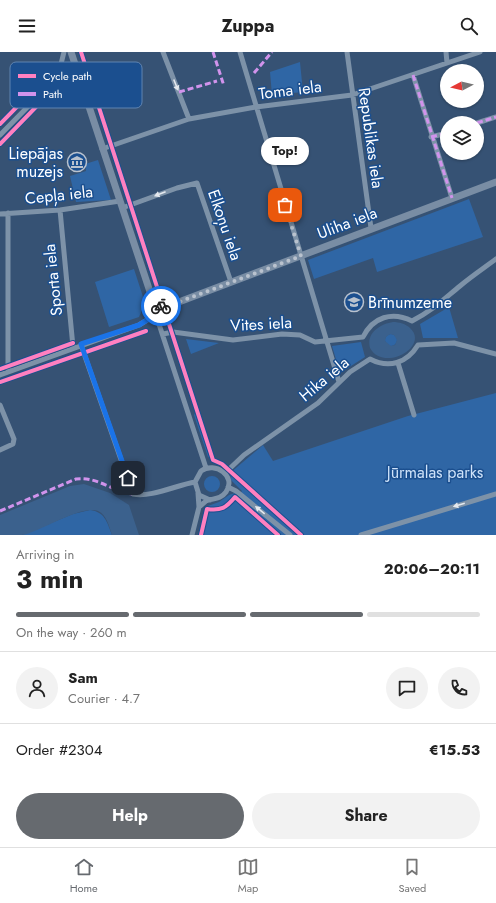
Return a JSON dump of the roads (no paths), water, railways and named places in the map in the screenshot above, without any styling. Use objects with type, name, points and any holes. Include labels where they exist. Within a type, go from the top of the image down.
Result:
[{"type":"main road","points":[[71,52],[75,62]]},
{"type":"main road","points":[[89,108],[154,304]]},
{"type":"main road","name":"Uliha iela","points":[[163,308],[371,228],[496,182]]},
{"type":"main road","points":[[154,304],[159,304],[163,308],[163,314],[155,317],[149,311],[151,306],[154,304]]},
{"type":"street","points":[[62,62],[64,52]]},
{"type":"street","points":[[163,52],[189,119]]},
{"type":"street","points":[[240,52],[339,382]]},
{"type":"street","name":"Republikas iela","points":[[347,52],[371,228]]},
{"type":"street","points":[[446,52],[447,63]]},
{"type":"street","name":"Toma iela","points":[[102,149],[189,119],[256,107],[352,95],[480,52]]},
{"type":"street","points":[[413,75],[431,137],[452,198]]},
{"type":"street","points":[[0,135],[27,108]]},
{"type":"street","points":[[484,121],[496,117]]},
{"type":"street","points":[[431,137],[440,134]]},
{"type":"street","name":"Elkoņu iela","points":[[121,205],[197,183],[231,282]]},
{"type":"street","name":"Cepļa iela","points":[[0,214],[121,205]]},
{"type":"street","name":"Sporta iela","points":[[60,210],[73,347]]},
{"type":"street","points":[[8,213],[8,372]]},
{"type":"street","name":"Vites iela","points":[[162,334],[173,332],[233,340],[282,334],[300,335],[315,342],[363,337],[371,325],[384,317],[404,317],[412,321],[439,305],[461,285],[496,259]]},
{"type":"street","points":[[0,374],[81,344],[139,325],[155,317],[206,468]]},
{"type":"street","points":[[414,415],[398,363],[410,356],[418,345],[454,343],[496,354]]},
{"type":"street","points":[[81,344],[133,494],[141,496],[178,485],[195,482]]},
{"type":"street","name":"Hika iela","points":[[225,473],[244,455],[318,403],[352,370],[370,359],[384,364],[398,363]]},
{"type":"street","points":[[0,405],[14,439],[13,444],[0,450]]},
{"type":"street","points":[[192,535],[199,507],[198,492],[195,482],[198,473],[206,468],[216,467],[225,473],[228,481],[228,487],[220,498],[210,500],[199,507]]},
{"type":"street","points":[[228,487],[236,491],[290,535]]},
{"type":"street","points":[[198,492],[204,498],[210,500]]},
{"type":"street","points":[[361,535],[496,494]]},
{"type":"place","name":"Liepājas muzejs","points":[[77,162]]},
{"type":"place","name":"Top!","points":[[285,205]]},
{"type":"place","name":"Brīnumzeme","points":[[354,302]]},
{"type":"park label","name":"Jūrmalas parks","points":[[435,472]]}]
